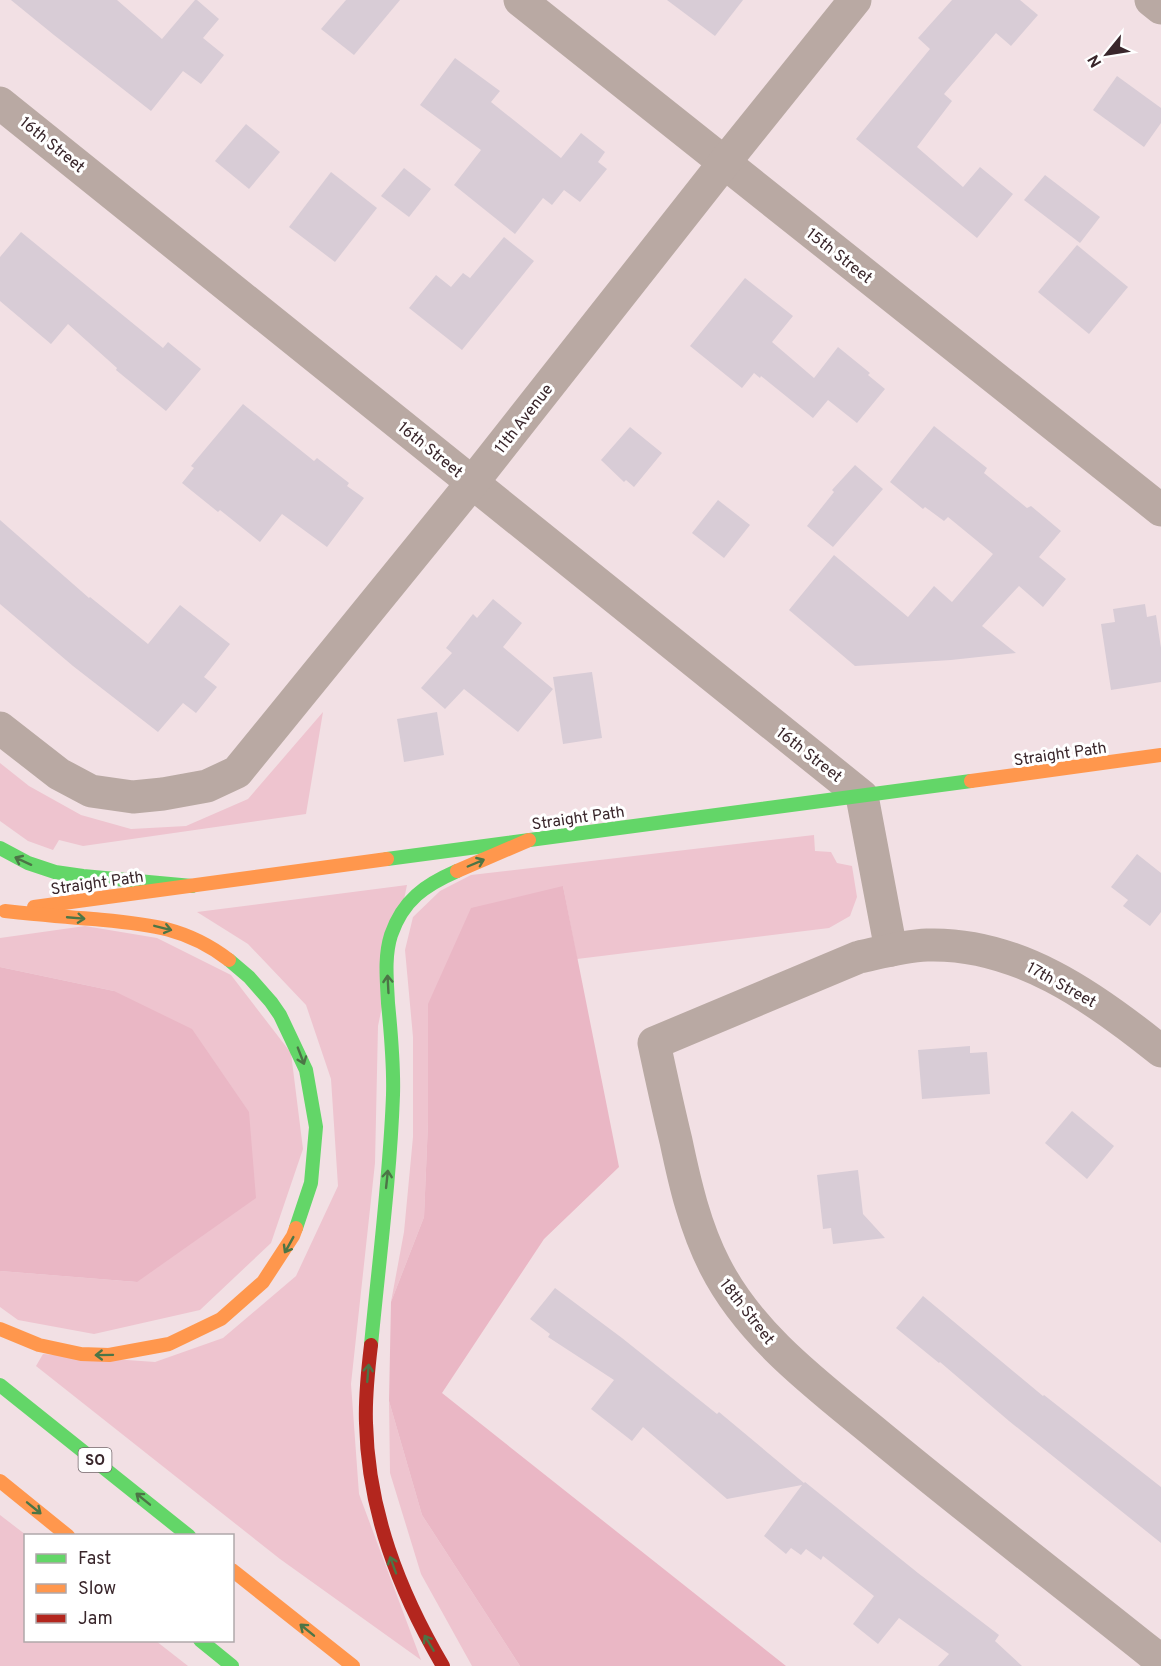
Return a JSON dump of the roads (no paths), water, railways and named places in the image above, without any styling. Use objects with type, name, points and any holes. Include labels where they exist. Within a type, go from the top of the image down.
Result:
[{"type":"main road","name":"Straight Path","points":[[2,911],[1161,755]]},
{"type":"main road","points":[[444,1666],[416,1619],[391,1562],[374,1496],[366,1424],[367,1382],[388,1178],[393,1091],[387,968],[388,944],[403,912],[424,888],[529,840]]},
{"type":"main road","points":[[0,848],[30,864],[62,874],[192,886]]},
{"type":"main road","points":[[0,1329],[51,1349],[95,1355],[162,1348],[205,1329],[257,1289],[285,1252],[295,1233],[311,1189],[316,1141],[316,1117],[307,1072],[288,1028],[259,987],[222,956],[202,943],[157,926],[2,911]]},
{"type":"main road","name":"SO","points":[[0,1385],[186,1534]]},
{"type":"main road","points":[[0,1481],[66,1534]]},
{"type":"main road","points":[[234,1572],[353,1666]]},
{"type":"main road","points":[[201,1642],[232,1666]]},
{"type":"street","name":"15th Street","points":[[520,0],[1161,510]]},
{"type":"street","name":"11th Avenue","points":[[0,728],[59,774],[91,791],[133,797],[163,794],[207,786],[237,772],[472,483],[855,0]]},
{"type":"street","points":[[1151,0],[1161,8]]},
{"type":"street","name":"16th Street","points":[[0,103],[862,796]]},
{"type":"street","points":[[862,796],[891,950]]},
{"type":"street","name":"17th Street","points":[[891,950],[927,945],[952,946],[1017,960],[1067,984],[1136,1030],[1161,1051]]},
{"type":"street","name":"18th Street","points":[[891,950],[859,957],[654,1043],[681,1167],[704,1244],[733,1296],[767,1338],[795,1366],[1161,1661]]}]
